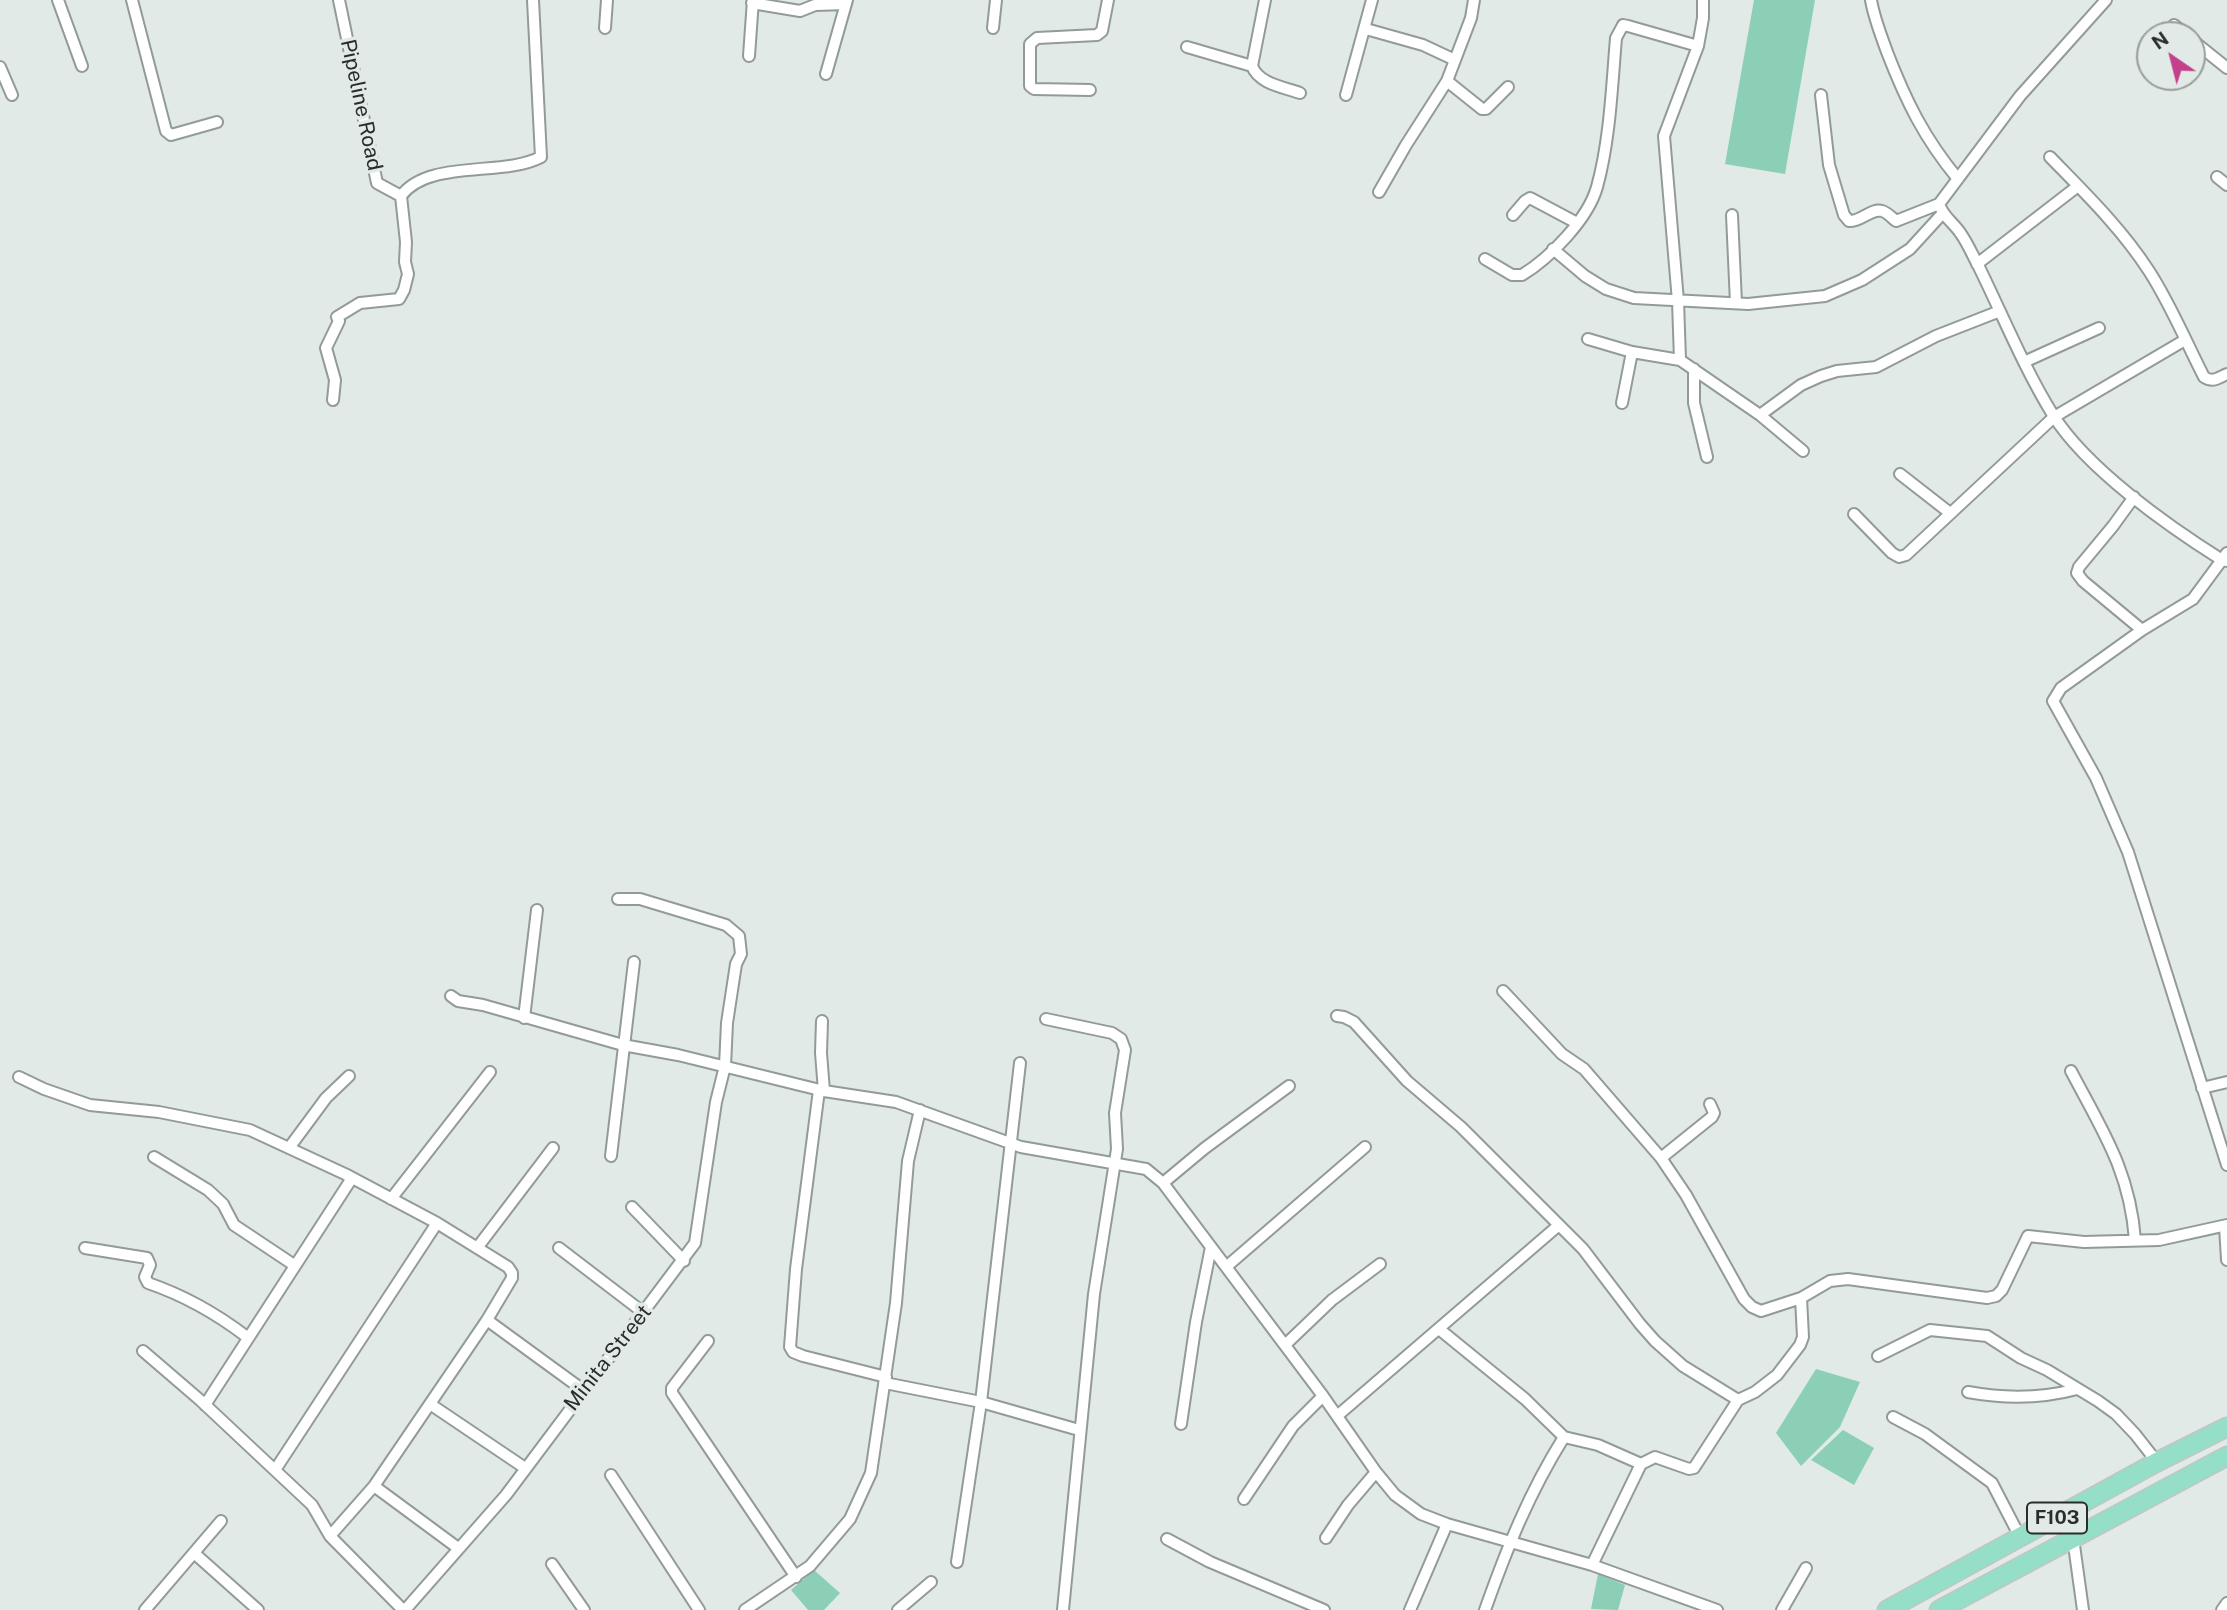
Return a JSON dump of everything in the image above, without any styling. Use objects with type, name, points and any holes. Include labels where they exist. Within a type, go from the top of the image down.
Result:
[{"type":"main road","name":"F103","points":[[1887,1610],[2157,1462],[2227,1427]]},
{"type":"main road","name":"F103","points":[[1939,1610],[2227,1456]]},
{"type":"street","points":[[58,0],[82,66]]},
{"type":"street","points":[[132,0],[166,131],[171,135],[217,122]]},
{"type":"street","name":"Pipeline Road","points":[[339,0],[377,183],[401,196]]},
{"type":"street","points":[[333,400],[335,380],[326,348],[339,321],[337,317],[360,303],[399,299],[404,290],[408,274],[401,196],[412,184],[431,176],[525,163],[541,157],[533,0]]},
{"type":"street","points":[[605,28],[607,0]]},
{"type":"street","points":[[993,28],[996,0]]},
{"type":"street","points":[[1090,90],[1034,89],[1030,86],[1030,44],[1037,38],[1097,36],[1102,31],[1108,0]]},
{"type":"street","points":[[1265,0],[1252,66],[1259,78],[1300,93]]},
{"type":"street","points":[[1346,95],[1372,0]]},
{"type":"street","points":[[1379,192],[1447,81],[1471,18],[1474,0]]},
{"type":"street","points":[[1680,360],[1678,302],[1664,136],[1698,46],[1703,0]]},
{"type":"street","points":[[1871,0],[1878,27],[1904,95],[1935,151],[1958,179]]},
{"type":"street","points":[[1553,249],[1585,276],[1606,289],[1634,298],[1736,303],[1825,296],[1861,281],[1910,249],[2020,96],[2106,0]]},
{"type":"street","points":[[749,57],[753,2],[800,11],[815,5],[847,2],[826,74]]},
{"type":"street","points":[[1485,259],[1512,275],[1522,275],[1553,249],[1577,223],[1597,188],[1610,102],[1616,37],[1623,25],[1698,46]]},
{"type":"street","points":[[1366,29],[1423,45],[1455,61]]},
{"type":"street","points":[[1188,47],[1252,66]]},
{"type":"street","points":[[2206,51],[2227,68]]},
{"type":"street","points":[[0,66],[12,95]]},
{"type":"street","points":[[1447,81],[1482,109],[1486,109],[1508,87]]},
{"type":"street","points":[[1821,94],[1829,165],[1844,215],[1849,221],[1855,221],[1875,211],[1882,211],[1896,220],[1941,209]]},
{"type":"street","points":[[2050,157],[2113,223],[2148,269],[2204,377],[2210,381],[2227,374]]},
{"type":"street","points":[[2217,177],[2227,185]]},
{"type":"street","points":[[1977,264],[2078,186]]},
{"type":"street","points":[[1513,215],[1530,198],[1577,223]]},
{"type":"street","points":[[1941,209],[1960,232],[2024,362],[2054,416],[2090,459],[2175,531],[2225,558],[2193,599],[2141,630],[2060,688],[2053,701],[2096,778],[2128,852],[2227,1165]]},
{"type":"street","points":[[1732,215],[1736,303]]},
{"type":"street","points":[[1760,415],[1801,385],[1821,376],[1838,371],[1876,367],[1936,336],[2000,311]]},
{"type":"street","points":[[2024,362],[2099,328]]},
{"type":"street","points":[[1588,339],[1632,352],[1680,360],[1760,415],[1803,451]]},
{"type":"street","points":[[1854,514],[1880,542],[1899,556],[1906,555],[1919,546],[1950,513],[2054,416],[2185,340]]},
{"type":"street","points":[[1622,402],[1632,352]]},
{"type":"street","points":[[1694,369],[1695,403],[1707,457]]},
{"type":"street","points":[[1900,474],[1950,513]]},
{"type":"street","points":[[2134,496],[2077,573],[2141,630]]},
{"type":"street","name":"Minita Street","points":[[404,1610],[506,1495],[695,1243],[716,1102],[725,1066],[727,1023],[736,964],[741,954],[739,936],[726,925],[677,910],[640,899],[618,899]]},
{"type":"street","points":[[524,1018],[537,910]]},
{"type":"street","points":[[611,1156],[634,962]]},
{"type":"street","points":[[1503,991],[1562,1054],[1584,1069],[1661,1158],[1686,1195],[1744,1299],[1761,1311],[1801,1298],[1830,1281],[1848,1279],[1987,1298],[1996,1296],[2002,1290],[2028,1236],[2084,1242],[2159,1240],[2226,1226],[2227,1259]]},
{"type":"street","points":[[451,996],[458,1001],[483,1005],[623,1045],[678,1055],[821,1091],[896,1102],[1021,1147],[1146,1169],[1163,1183],[1395,1494],[1421,1514],[1447,1524],[1592,1565],[1717,1610]]},
{"type":"street","points":[[1337,1016],[1354,1022],[1407,1081],[1461,1127],[1583,1249],[1655,1341],[1683,1366],[1738,1401]]},
{"type":"street","points":[[1046,1019],[1112,1033],[1121,1039],[1125,1050],[1115,1113],[1116,1163],[1094,1294],[1063,1610]]},
{"type":"street","points":[[822,1021],[821,1091],[796,1269],[790,1347],[793,1352],[885,1380],[981,1402],[1079,1430]]},
{"type":"street","points":[[957,1562],[981,1402],[1020,1063]]},
{"type":"street","points":[[2071,1071],[2112,1147],[2124,1176],[2132,1210],[2134,1240]]},
{"type":"street","points":[[391,1199],[490,1072]]},
{"type":"street","points":[[289,1148],[326,1098],[349,1076]]},
{"type":"street","points":[[19,1077],[90,1105],[159,1112],[250,1130],[352,1178],[437,1223],[508,1266],[512,1278],[487,1320],[374,1486],[330,1536]]},
{"type":"street","points":[[2202,1088],[2227,1082]]},
{"type":"street","points":[[1163,1183],[1205,1148],[1289,1086]]},
{"type":"street","points":[[1661,1158],[1712,1117],[1714,1113],[1710,1104]]},
{"type":"street","points":[[746,1610],[810,1566],[850,1518],[871,1473],[896,1303],[908,1161],[920,1110]]},
{"type":"street","points":[[1226,1267],[1365,1147]]},
{"type":"street","points":[[477,1248],[554,1148]]},
{"type":"street","points":[[154,1157],[214,1195],[223,1204],[234,1225],[294,1265]]},
{"type":"street","points":[[205,1405],[352,1178]]},
{"type":"street","points":[[632,1207],[684,1261]]},
{"type":"street","points":[[275,1470],[437,1223]]},
{"type":"street","points":[[1337,1416],[1559,1225]]},
{"type":"street","points":[[1181,1424],[1196,1322],[1211,1247]]},
{"type":"street","points":[[85,1248],[147,1258],[150,1265],[145,1277],[148,1283],[172,1291],[247,1337]]},
{"type":"street","points":[[559,1248],[644,1313]]},
{"type":"street","points":[[1285,1345],[1332,1300],[1380,1264]]},
{"type":"street","points":[[1592,1565],[1641,1464],[1655,1457],[1684,1468],[1694,1468],[1738,1401],[1777,1375],[1803,1337],[1801,1298]]},
{"type":"street","points":[[487,1320],[583,1390]]},
{"type":"street","points":[[1438,1329],[1525,1399],[1564,1437],[1598,1445],[1641,1464]]},
{"type":"street","points":[[1878,1356],[1930,1330],[1987,1336],[2116,1414],[2157,1462]]},
{"type":"street","points":[[708,1341],[672,1388],[672,1393],[796,1577]]},
{"type":"street","points":[[143,1351],[312,1505],[330,1536],[404,1610]]},
{"type":"street","points":[[1968,1392],[2021,1398],[2053,1395],[2077,1389]]},
{"type":"street","points":[[1244,1499],[1293,1426],[1323,1396]]},
{"type":"street","points":[[430,1404],[525,1468]]},
{"type":"street","points":[[1893,1417],[1925,1434],[1992,1483],[2020,1537]]},
{"type":"street","points":[[1485,1610],[1510,1540],[1564,1437]]},
{"type":"street","points":[[1326,1538],[1348,1505],[1376,1472]]},
{"type":"street","points":[[611,1475],[699,1610]]},
{"type":"street","points":[[374,1486],[458,1548]]},
{"type":"street","points":[[145,1610],[221,1521]]},
{"type":"street","points":[[1410,1610],[1447,1524]]},
{"type":"street","points":[[2073,1538],[2083,1610]]},
{"type":"street","points":[[1167,1539],[1210,1562],[1324,1610]]},
{"type":"street","points":[[194,1553],[258,1610]]},
{"type":"street","points":[[552,1564],[584,1610]]},
{"type":"street","points":[[1782,1610],[1806,1568]]},
{"type":"street","points":[[898,1610],[931,1582]]},
{"type":"street","points":[[2222,1610],[2227,1603]]},
{"type":"green space","points":[[1754,0],[1815,0],[1785,174],[1725,164]]},
{"type":"green space","points":[[1816,1369],[1860,1382],[1840,1427],[1801,1466],[1776,1433]]},
{"type":"green space","points":[[1843,1430],[1874,1448],[1854,1485],[1811,1460]]},
{"type":"green space","points":[[814,1570],[840,1593],[824,1610],[808,1610],[791,1590]]},
{"type":"green space","points":[[1598,1574],[1625,1585],[1618,1610],[1591,1609]]}]
